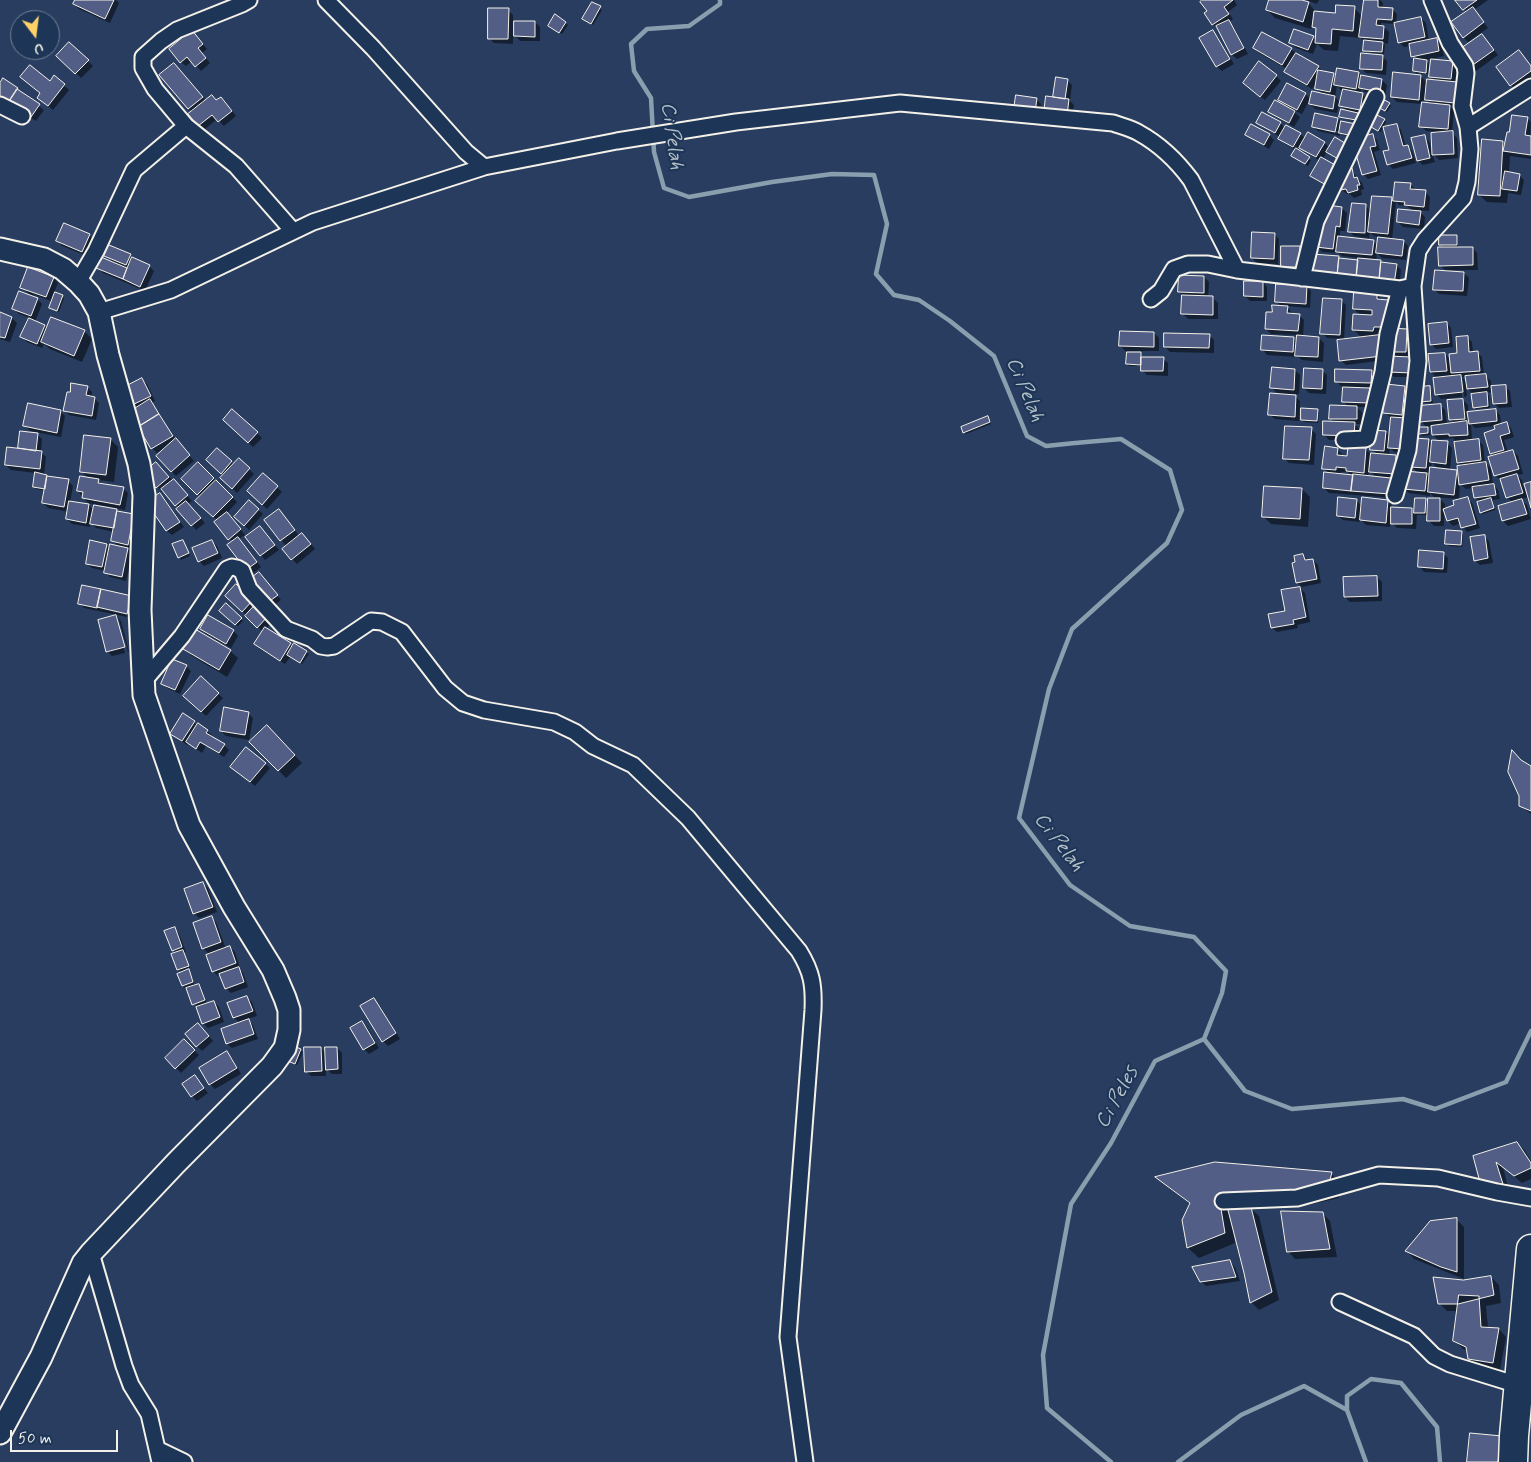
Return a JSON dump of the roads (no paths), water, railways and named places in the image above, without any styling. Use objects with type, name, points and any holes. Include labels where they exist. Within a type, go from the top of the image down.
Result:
[{"type":"highway","points":[[1513,1462],[1518,1385],[1531,1249]]},
{"type":"street","points":[[249,0],[177,30],[161,40],[142,57],[143,68],[155,89],[186,126],[236,166],[293,231]]},
{"type":"street","points":[[326,0],[373,48],[466,152],[484,167]]},
{"type":"street","points":[[1344,440],[1367,438],[1384,372],[1388,334],[1418,251],[1425,240],[1463,198],[1467,182],[1470,149],[1468,127],[1462,106],[1466,73],[1465,66],[1450,43],[1432,0]]},
{"type":"street","points":[[1468,127],[1531,87]]},
{"type":"street","points":[[1302,278],[1316,221],[1376,97]]},
{"type":"street","points":[[99,312],[171,290],[313,222],[484,167],[736,122],[900,103],[1113,123],[1137,132],[1156,144],[1182,168],[1237,270]]},
{"type":"street","points":[[0,105],[22,116]]},
{"type":"street","points":[[78,282],[96,251],[134,170],[186,126]]},
{"type":"street","points":[[0,250],[44,260],[63,270],[90,294],[99,312],[108,355],[139,464],[144,495],[140,610],[144,695],[188,825],[272,970],[289,1010],[289,1030],[285,1048],[272,1066],[176,1163],[83,1263],[41,1357],[0,1433]]},
{"type":"street","points":[[1151,299],[1161,290],[1174,269],[1188,264],[1208,264],[1237,270],[1302,278],[1406,287]]},
{"type":"street","points":[[1395,494],[1408,450],[1418,361],[1406,287]]},
{"type":"street","points":[[143,682],[182,636],[227,569],[237,568],[242,571],[249,589],[286,629],[327,647],[334,646],[371,621],[382,622],[392,626],[402,632],[445,688],[463,703],[484,710],[554,722],[565,726],[593,746],[633,765],[688,818],[799,951],[808,965],[812,979],[813,1010],[788,1337],[805,1462]]},
{"type":"street","points":[[1223,1201],[1297,1198],[1380,1175],[1438,1178],[1531,1198]]},
{"type":"street","points":[[91,1253],[119,1353],[131,1385],[149,1414],[158,1455],[184,1462]]},
{"type":"street","points":[[1340,1302],[1414,1336],[1434,1356],[1450,1364],[1518,1385]]},
{"type":"waterway","name":"Ci Pelah","points":[[720,0],[720,4],[689,26],[647,29],[631,44],[634,71],[651,98],[654,152],[664,188],[689,197],[772,182],[832,174],[874,175],[887,224],[876,274],[894,295],[919,300],[950,321],[994,356],[1027,436],[1046,446],[1121,439],[1170,470],[1182,510],[1167,543],[1072,629],[1049,689],[1019,818],[1070,885],[1130,926],[1194,937],[1226,971],[1222,993],[1204,1039]]},
{"type":"waterway","name":"Ci Peles","points":[[1111,1462],[1047,1408],[1043,1355],[1071,1204],[1111,1143],[1155,1061],[1204,1039],[1245,1091],[1292,1109],[1403,1099],[1435,1109],[1506,1082],[1531,1031]]},
{"type":"waterway","points":[[1347,1410],[1347,1396],[1371,1379],[1401,1383],[1437,1427],[1440,1462]]},
{"type":"waterway","name":"Ci Peles","points":[[1178,1462],[1241,1415],[1304,1386],[1347,1410],[1366,1462]]}]
